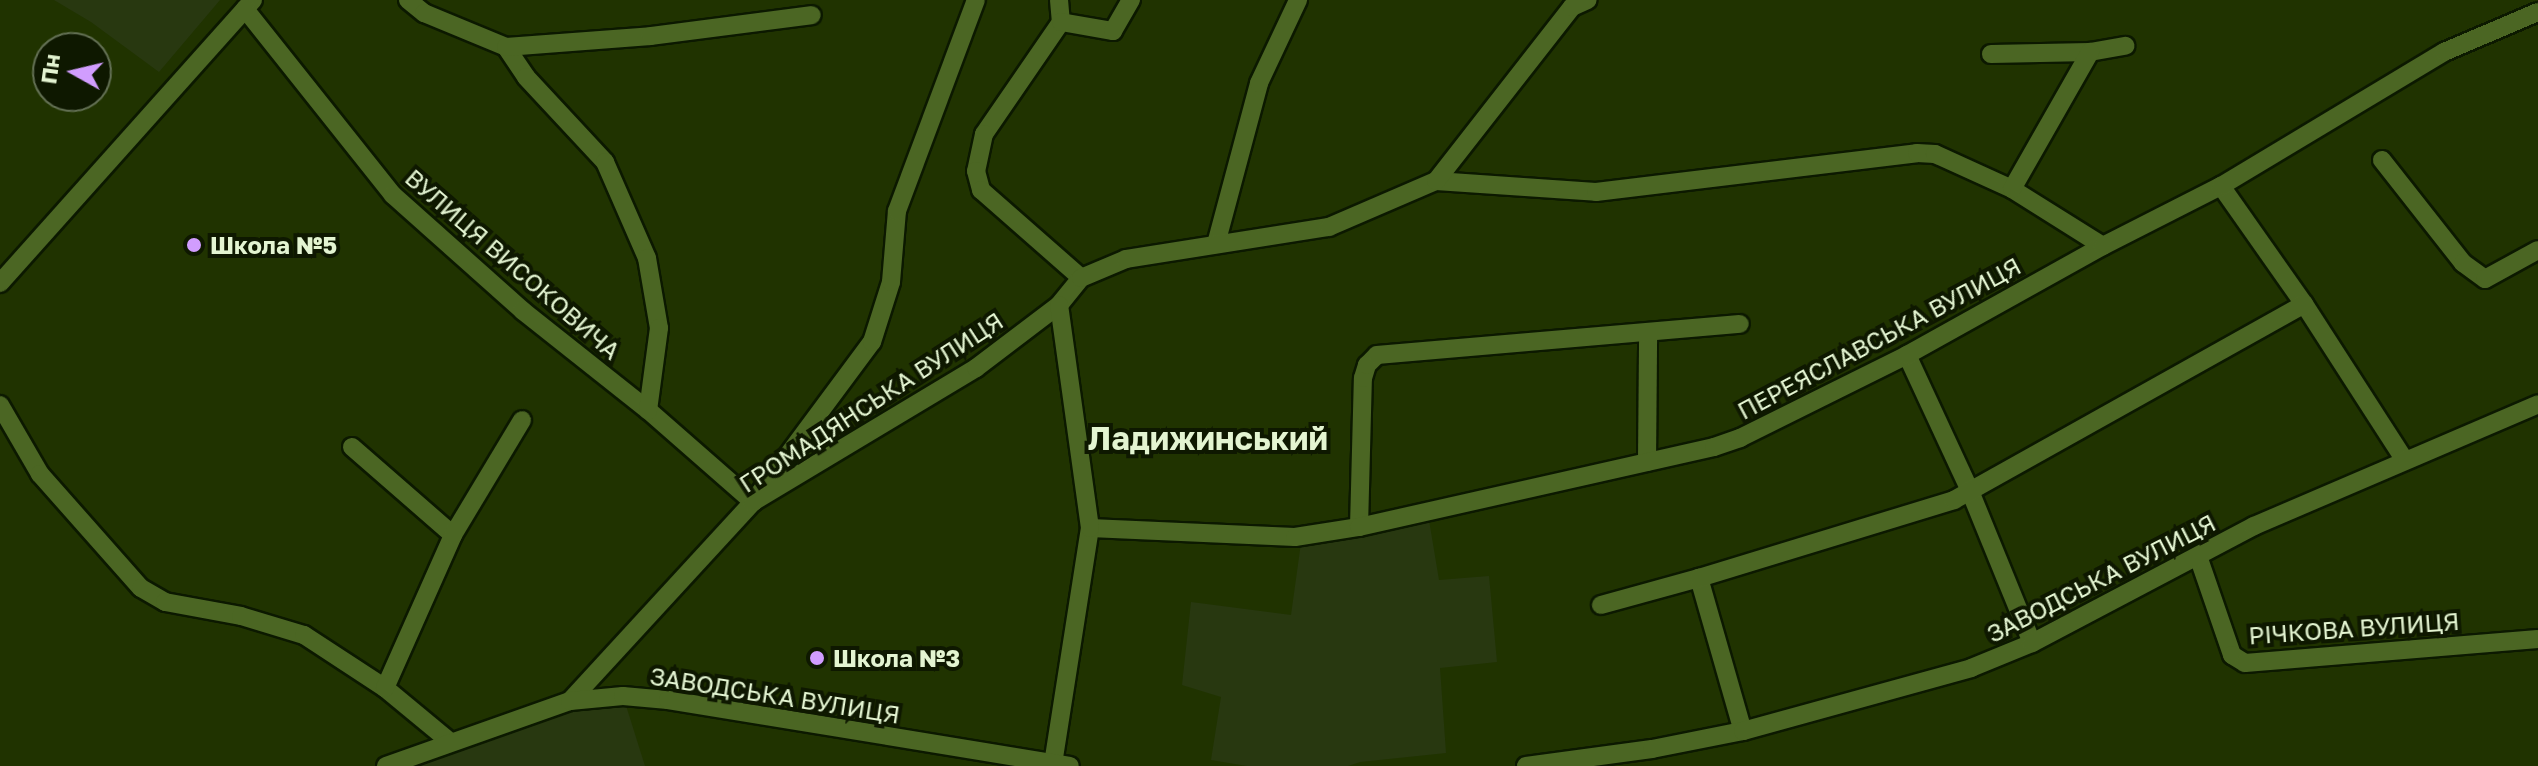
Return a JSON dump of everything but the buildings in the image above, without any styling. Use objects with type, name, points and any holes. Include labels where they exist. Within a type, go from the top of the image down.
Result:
[{"type":"street","points":[[408,0],[424,13],[506,47],[651,36],[812,15]]},
{"type":"street","points":[[753,502],[872,342],[891,282],[897,211],[976,0]]},
{"type":"street","points":[[1059,0],[1061,22],[984,134],[976,171],[981,190],[1081,278]]},
{"type":"street","points":[[1061,22],[1113,31],[1131,0]]},
{"type":"street","points":[[1216,244],[1259,83],[1298,0]]},
{"type":"street","name":"ГРОМАДЯНСЬКА ВУЛИЦЯ","points":[[570,701],[753,502],[950,385],[1059,305],[1081,278],[1126,259],[1329,227],[1436,181],[1572,7],[1588,0]]},
{"type":"street","points":[[0,283],[249,5]]},
{"type":"street","name":"ВУЛИЦЯ ВИСОКОВИЧА","points":[[249,5],[393,195],[523,311],[648,410],[753,502]]},
{"type":"street","name":"ПЕРЕЯСЛАВСЬКА ВУЛИЦЯ","points":[[1090,528],[1295,537],[1359,527],[1740,438],[1907,355],[2103,246],[2221,186],[2444,52],[2538,12]]},
{"type":"street","points":[[1991,54],[2090,52],[2125,46]]},
{"type":"street","points":[[506,47],[526,77],[605,162],[647,258],[659,328],[648,410]]},
{"type":"street","points":[[2012,189],[2090,52]]},
{"type":"street","points":[[1436,181],[1596,192],[1917,153],[1935,154],[2012,189],[2103,246]]},
{"type":"street","points":[[2382,160],[2463,263],[2485,279],[2538,250]]},
{"type":"street","points":[[2221,186],[2304,304],[2404,459]]},
{"type":"street","points":[[1601,605],[1954,500],[2304,304]]},
{"type":"street","points":[[1059,305],[1090,528],[1062,765]]},
{"type":"street","points":[[1359,527],[1363,378],[1367,365],[1377,355],[1648,335],[1740,324]]},
{"type":"street","points":[[1647,462],[1648,335]]},
{"type":"street","points":[[1907,355],[1970,491],[2032,643]]},
{"type":"street","name":"ЗАВОДСЬКА ВУЛИЦЯ","points":[[1526,766],[1652,749],[1743,731],[1971,668],[2032,643],[2254,526],[2538,404]]},
{"type":"street","points":[[0,405],[40,474],[141,588],[165,602],[241,616],[304,635],[385,688],[449,741]]},
{"type":"street","points":[[385,688],[453,535],[522,420]]},
{"type":"street","points":[[352,447],[453,535]]},
{"type":"street","name":"РІЧКОВА ВУЛИЦЯ","points":[[2198,556],[2232,655],[2245,663],[2538,639]]},
{"type":"street","points":[[1699,578],[1743,731]]},
{"type":"street","name":"ЗАВОДСЬКА ВУЛИЦЯ","points":[[386,766],[449,741],[570,701],[623,696],[668,700],[1062,765]]},
{"type":"shaded area","points":[[54,0],[220,0],[159,72],[112,37],[112,32],[105,32]]},
{"type":"shaded area","points":[[1429,520],[1439,580],[1489,576],[1497,662],[1440,668],[1446,753],[1348,766],[1247,766],[1211,760],[1221,697],[1182,685],[1191,602],[1291,615],[1301,543]]},
{"type":"shaded area","points":[[623,696],[645,766],[386,766],[449,741]]},
{"type":"place","name":"Школа №5","points":[[194,245]]},
{"type":"place","name":"Школа №3","points":[[817,658]]},
{"type":"district","name":"Ладижинський","points":[[1208,438]]}]
